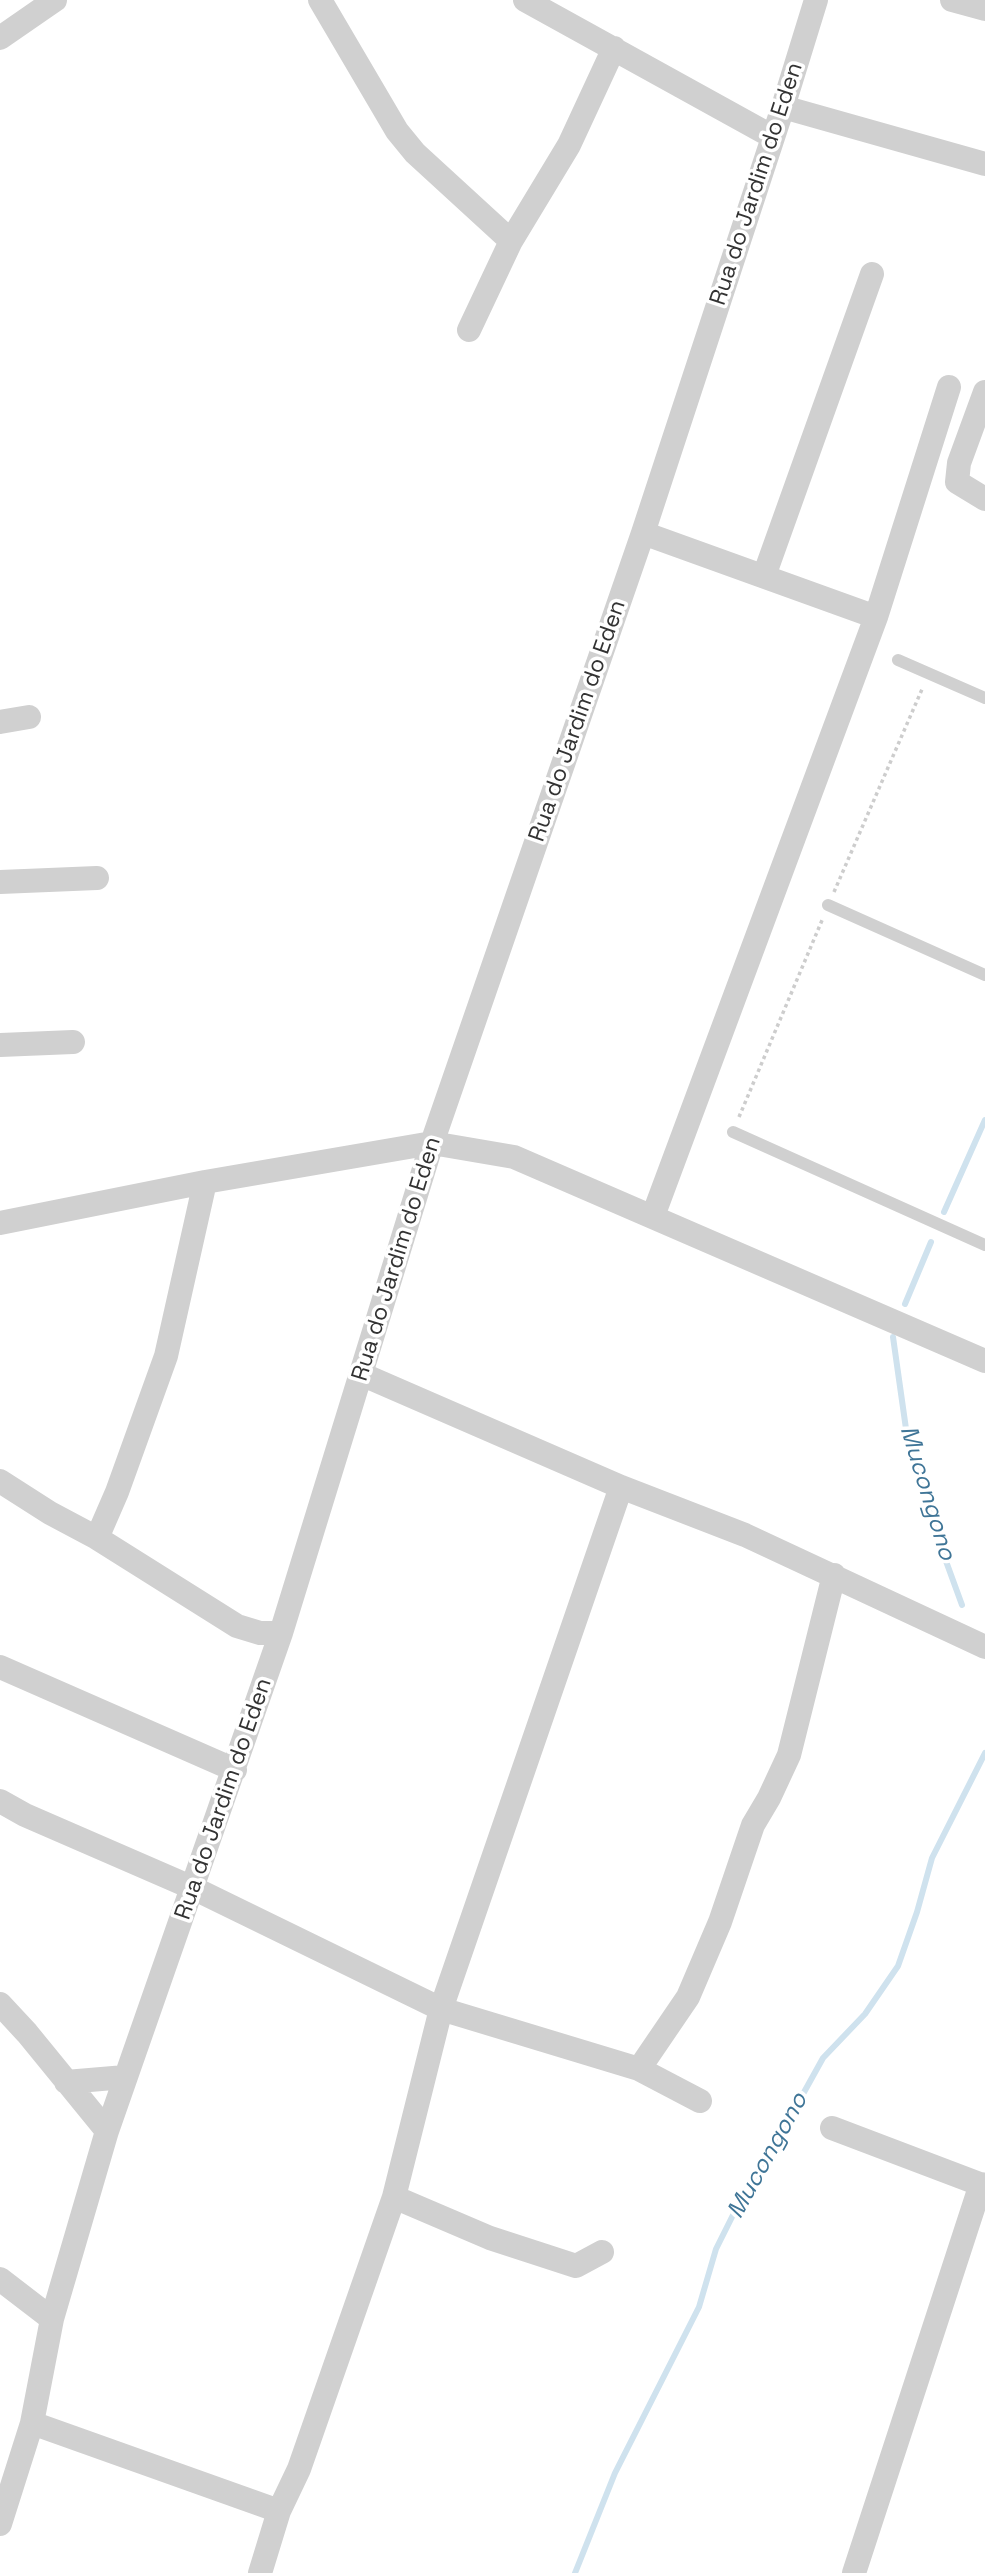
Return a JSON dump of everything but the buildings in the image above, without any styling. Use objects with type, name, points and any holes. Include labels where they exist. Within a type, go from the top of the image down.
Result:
[{"type":"street","points":[[0,38],[55,0]]},
{"type":"street","points":[[320,0],[397,131],[415,153],[511,241]]},
{"type":"street","name":"Rua do Jardim do Eden","points":[[0,2524],[32,2423],[52,2319],[107,2131],[281,1633],[432,1143],[643,533],[816,0]]},
{"type":"street","points":[[952,0],[985,9]]},
{"type":"street","points":[[532,1],[773,137]]},
{"type":"street","points":[[469,330],[511,241],[569,145],[614,48]]},
{"type":"street","points":[[783,107],[985,164]]},
{"type":"street","points":[[764,576],[872,274]]},
{"type":"street","points":[[653,1216],[876,617],[949,387]]},
{"type":"street","points":[[985,392],[959,463],[957,482],[985,499]]},
{"type":"street","points":[[643,533],[876,617]]},
{"type":"street","points":[[0,722],[29,718]]},
{"type":"street","points":[[0,882],[97,878]]},
{"type":"street","points":[[0,1045],[73,1042]]},
{"type":"street","points":[[0,1223],[205,1182],[432,1143],[514,1157],[985,1361]]},
{"type":"street","points":[[97,1538],[117,1492],[166,1356],[205,1182]]},
{"type":"street","points":[[361,1374],[621,1487],[745,1535],[985,1647]]},
{"type":"street","points":[[0,1481],[237,1626],[260,1633],[281,1633]]},
{"type":"street","points":[[260,2573],[279,2511],[299,2469],[394,2197],[441,2009],[621,1487]]},
{"type":"street","points":[[639,2069],[688,1997],[720,1922],[753,1825],[789,1755],[834,1576]]},
{"type":"street","points":[[0,1667],[235,1770]]},
{"type":"street","points":[[0,1801],[25,1815],[193,1888],[441,2009],[639,2069],[700,2101]]},
{"type":"street","points":[[0,2004],[107,2131]]},
{"type":"street","points":[[66,2082],[125,2077]]},
{"type":"street","points":[[832,2129],[983,2185],[853,2573]]},
{"type":"street","points":[[394,2197],[490,2238],[576,2266],[602,2252]]},
{"type":"street","points":[[0,2279],[52,2319]]},
{"type":"street","points":[[32,2423],[279,2511]]},
{"type":"lane","points":[[898,660],[985,698]]},
{"type":"lane","points":[[828,905],[985,975]]},
{"type":"lane","points":[[733,1132],[985,1245]]},
{"type":"waterway","name":"Mucongono","points":[[944,1212],[985,1120]]},
{"type":"waterway","name":"Mucongono","points":[[905,1304],[931,1242]]},
{"type":"waterway","name":"Mucongono","points":[[893,1337],[908,1443],[962,1605]]},
{"type":"waterway","name":"Mucongono","points":[[575,2573],[615,2473],[699,2307],[716,2249],[744,2193],[823,2058],[865,2014],[898,1966],[932,1858],[985,1753]]}]
